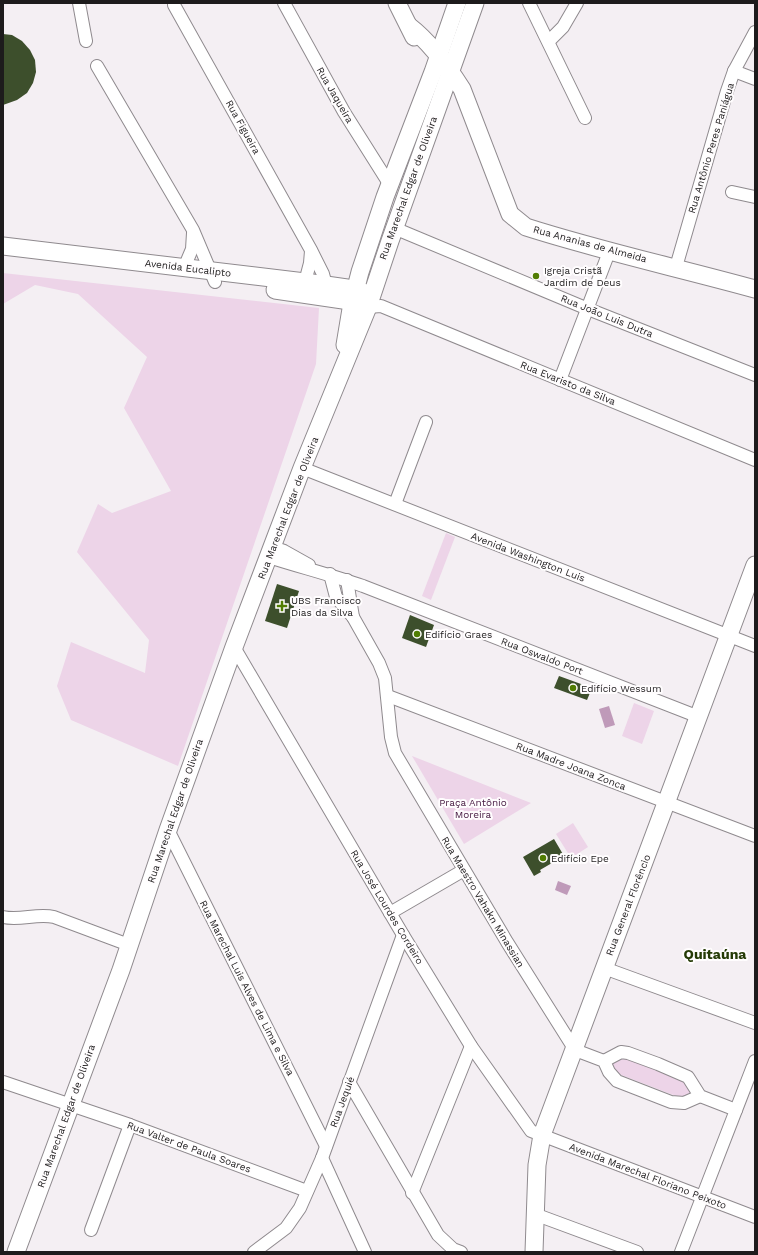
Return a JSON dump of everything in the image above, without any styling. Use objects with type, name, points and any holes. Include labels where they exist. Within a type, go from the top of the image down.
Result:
[{"type":"main road","name":"Rua Ananias de Almeida","points":[[397,3],[414,30],[426,61],[435,65],[462,89],[510,214],[526,227],[609,252],[676,267],[755,289]]},
{"type":"main road","name":"Rua Marechal Edgar de Oliveira","points":[[366,300],[360,272],[390,185],[457,3]]},
{"type":"main road","name":"Rua Marechal Edgar de Oliveira","points":[[16,1252],[129,945],[168,830],[234,647],[302,468],[341,373],[366,300],[394,228],[475,3]]},
{"type":"main road","points":[[414,30],[448,29]]},
{"type":"main road","name":"Avenida Eucalipto","points":[[3,246],[184,268],[213,276],[320,296],[366,300]]},
{"type":"main road","name":"Avenida Eucalipto","points":[[3,256],[213,276],[305,282],[326,285],[366,300]]},
{"type":"main road","name":"Rua General Florêncio","points":[[534,1252],[537,1215],[537,1165],[542,1135],[755,565]]},
{"type":"street","points":[[79,3],[86,41]]},
{"type":"street","name":"Rua Jaqueira","points":[[284,3],[344,112],[390,185]]},
{"type":"street","points":[[529,3],[549,41],[585,118]]},
{"type":"street","points":[[549,41],[563,27],[577,3]]},
{"type":"street","name":"Rua Figueira","points":[[174,5],[311,250],[323,274],[326,285]]},
{"type":"street","name":"Rua Antônio Peres Paniágua","points":[[676,267],[734,71],[755,32]]},
{"type":"street","points":[[97,66],[193,230],[213,276]]},
{"type":"street","points":[[734,71],[755,79]]},
{"type":"street","points":[[732,192],[755,197]]},
{"type":"street","name":"Rua João Luis Dutra","points":[[394,228],[588,309],[755,375]]},
{"type":"street","points":[[184,268],[192,250],[193,230]]},
{"type":"street","points":[[305,282],[310,264],[311,250]]},
{"type":"street","points":[[560,380],[609,252]]},
{"type":"street","name":"Rua Evaristo da Silva","points":[[366,300],[755,460]]},
{"type":"street","points":[[395,504],[426,422]]},
{"type":"street","name":"Avenida Washington Luis","points":[[302,468],[755,646]]},
{"type":"street","name":"Rua Oswaldo Port","points":[[271,552],[303,568],[324,572],[347,580],[698,717]]},
{"type":"street","name":"Rua Maestro Vahakn Minassian","points":[[324,572],[336,597],[353,617],[379,663],[385,678],[391,738],[395,753],[464,870],[575,1050]]},
{"type":"street","name":"Rua Maestro Vahakn Minassian","points":[[347,580],[353,617]]},
{"type":"street","name":"Rua José Lourdes Cordeiro","points":[[234,647],[403,935],[471,1046],[531,1131],[542,1135]]},
{"type":"street","points":[[228,664],[246,667]]},
{"type":"street","name":"Rua Madre Joana Zonca","points":[[388,696],[755,836]]},
{"type":"street","name":"Rua Marechal Luis Alves de Lima e Silva","points":[[168,830],[324,1152],[365,1252]]},
{"type":"street","points":[[390,913],[464,870]]},
{"type":"street","points":[[3,917],[17,919],[48,916],[129,945]]},
{"type":"street","name":"Rua Jequié","points":[[254,1252],[272,1247],[294,1218],[307,1191],[324,1152],[403,935]]},
{"type":"street","points":[[604,968],[755,1023]]},
{"type":"street","points":[[412,1194],[471,1046]]},
{"type":"street","points":[[575,1050],[604,1061],[609,1072],[617,1081],[671,1102],[684,1103],[700,1096]]},
{"type":"street","points":[[604,1061],[621,1052],[628,1053],[658,1064],[688,1077],[700,1096],[736,1110]]},
{"type":"street","points":[[681,1252],[755,1061]]},
{"type":"street","name":"Rua Valter de Paula Soares","points":[[3,1082],[130,1125],[307,1191]]},
{"type":"street","points":[[349,1082],[412,1194],[438,1235],[453,1249],[461,1252]]},
{"type":"street","points":[[91,1230],[130,1125]]},
{"type":"street","name":"Avenida Marechal Floriano Peixoto","points":[[542,1135],[755,1217]]},
{"type":"street","points":[[537,1215],[637,1252]]},
{"type":"green space","points":[[3,273],[319,308],[316,364],[178,766],[71,720],[57,686],[71,642],[145,673],[149,640],[77,552],[98,504],[112,513],[171,491],[124,408],[147,357],[78,294],[35,285],[3,304]]},
{"type":"green space","points":[[446,533],[455,537],[431,600],[422,596]]},
{"type":"green space","points":[[634,703],[654,711],[642,744],[622,736]]},
{"type":"green space","name":"Praça Antônio Moreira","points":[[412,756],[531,803],[464,844]]},
{"type":"green space","points":[[573,823],[588,847],[571,858],[556,834]]},
{"type":"green space","points":[[620,1055],[686,1080],[691,1093],[681,1098],[616,1073],[612,1063]]},
{"type":"shaded area","points":[[609,706],[615,725],[605,728],[599,709]]},
{"type":"shaded area","points":[[558,881],[571,886],[567,895],[555,890]]},
{"type":"building","points":[[3,34],[12,35],[22,41],[30,50],[35,60],[36,72],[33,83],[27,93],[17,100],[3,105]]},
{"type":"building","name":"UBS Francisco Dias da Silva","points":[[277,584],[299,591],[287,628],[265,621]]},
{"type":"building","name":"Edifício Graes","points":[[410,615],[434,625],[426,647],[402,638]]},
{"type":"building","name":"Edifício Wessum","points":[[559,676],[592,688],[587,700],[554,688]]},
{"type":"building","name":"Edifício Epe","points":[[554,839],[564,856],[540,870],[541,872],[534,876],[523,857]]},
{"type":"place","name":"Igreja Cristã Jardim de Deus","points":[[536,276]]},
{"type":"place","name":"UBS Francisco Dias da Silva","points":[[282,606]]},
{"type":"place","name":"Edifício Graes","points":[[417,634]]},
{"type":"place","name":"Edifício Wessum","points":[[573,688]]},
{"type":"place","name":"Edifício Epe","points":[[543,858]]},
{"type":"district","name":"Quitaúna","points":[[715,954]]}]
